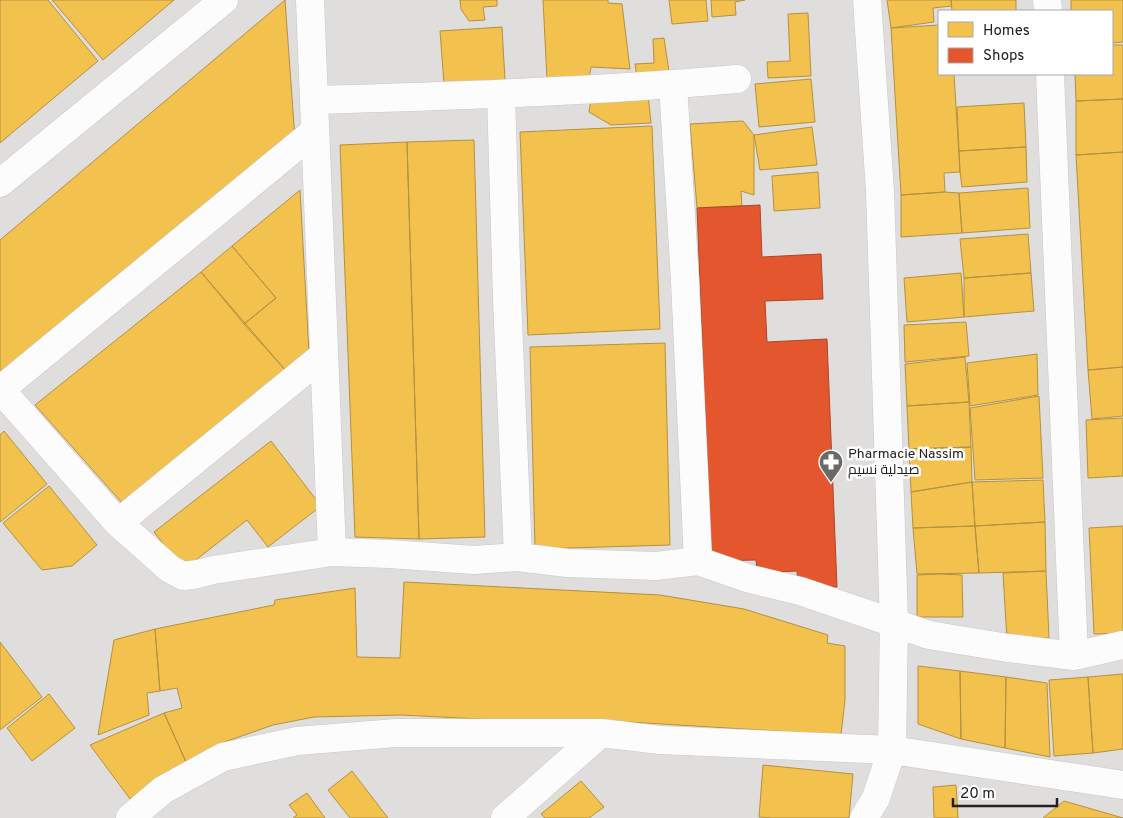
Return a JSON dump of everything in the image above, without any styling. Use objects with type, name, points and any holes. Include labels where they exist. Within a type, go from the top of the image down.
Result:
[{"type":"street","points":[[0,183],[224,0]]},
{"type":"street","points":[[310,0],[332,552]]},
{"type":"street","points":[[864,818],[876,798],[892,750],[894,622],[880,191],[867,0]]},
{"type":"street","points":[[1050,75],[1074,656]]},
{"type":"street","points":[[314,100],[501,94],[673,84],[737,78]]},
{"type":"street","points":[[673,84],[685,281],[698,561]]},
{"type":"street","points":[[501,94],[518,557]]},
{"type":"street","points":[[315,131],[0,390],[118,523],[170,570],[183,576],[332,552],[474,560],[518,557],[566,562],[656,566],[698,561],[750,579],[800,591],[929,635],[1008,648],[1074,656],[1123,645]]},
{"type":"street","points":[[118,523],[324,355]]},
{"type":"street","points":[[130,818],[163,790],[223,757],[297,741],[396,733],[601,733],[660,740],[892,750],[1123,785]]},
{"type":"street","points":[[505,818],[601,733]]},
{"type":"shaded area","points":[[0,0],[1123,0],[1123,818],[0,818]]},
{"type":"building: Homes","points":[[0,0],[48,0],[98,61],[0,143]]},
{"type":"building: Homes","points":[[52,0],[174,0],[103,60]]},
{"type":"building: Homes","points":[[285,0],[295,139],[3,375],[0,371],[0,240]]},
{"type":"building: Homes","points":[[460,0],[497,0],[497,6],[483,7],[485,20],[469,21],[461,9]]},
{"type":"building: Homes","points":[[543,0],[608,0],[608,3],[622,4],[630,69],[591,67],[589,78],[547,79]]},
{"type":"building: Homes","points":[[669,0],[706,0],[708,21],[672,24]]},
{"type":"building: Homes","points":[[711,0],[745,0],[735,2],[736,15],[712,17]]},
{"type":"building: Homes","points":[[887,0],[951,0],[952,6],[933,8],[934,22],[891,28]]},
{"type":"building: Homes","points":[[951,0],[1016,0],[1016,10],[952,10]]},
{"type":"building: Homes","points":[[1071,0],[1123,0],[1123,42],[1113,43],[1113,10],[1071,10]]},
{"type":"building: Homes","points":[[808,13],[811,76],[768,78],[767,62],[790,61],[788,14]]},
{"type":"building: Homes","points":[[938,25],[938,75],[954,75],[960,172],[944,173],[945,192],[901,195],[891,28]]},
{"type":"building: Homes","points":[[502,27],[505,80],[444,84],[440,31]]},
{"type":"building: Homes","points":[[664,38],[670,78],[637,79],[635,64],[654,63],[653,39]]},
{"type":"building: Homes","points":[[1113,45],[1123,45],[1123,99],[1076,101],[1075,75],[1113,75]]},
{"type":"building: Homes","points":[[811,79],[815,122],[759,127],[755,84]]},
{"type":"building: Homes","points":[[648,94],[651,123],[611,125],[589,112],[591,99]]},
{"type":"building: Homes","points":[[1123,99],[1123,152],[1076,155],[1076,101]]},
{"type":"building: Homes","points":[[1024,103],[1026,147],[959,151],[957,107]]},
{"type":"building: Homes","points":[[743,121],[754,135],[754,195],[741,191],[742,206],[697,208],[690,124]]},
{"type":"building: Homes","points":[[652,126],[660,329],[528,335],[520,132]]},
{"type":"building: Homes","points":[[812,127],[817,165],[760,170],[754,135]]},
{"type":"building: Homes","points":[[474,140],[485,537],[419,539],[407,142]]},
{"type":"building: Homes","points":[[407,142],[419,539],[355,537],[340,145]]},
{"type":"building: Homes","points":[[1026,147],[1027,182],[962,187],[959,151]]},
{"type":"building: Homes","points":[[1123,152],[1123,367],[1088,370],[1076,155]]},
{"type":"building: Homes","points":[[818,172],[820,208],[774,211],[772,176]]},
{"type":"building: Homes","points":[[1028,188],[1030,228],[962,233],[959,193]]},
{"type":"building: Homes","points":[[300,190],[309,353],[287,372],[244,324],[276,298],[232,246]]},
{"type":"building: Homes","points":[[959,193],[962,233],[901,237],[901,195]]},
{"type":"building: Homes","points":[[1028,234],[1031,273],[964,278],[960,239]]},
{"type":"building: Homes","points":[[232,246],[276,298],[244,324],[201,272]]},
{"type":"building: Homes","points":[[201,272],[287,372],[122,503],[35,405]]},
{"type":"building: Homes","points":[[961,273],[964,317],[907,322],[904,278]]},
{"type":"building: Homes","points":[[1031,273],[1034,311],[964,317],[964,278]]},
{"type":"building: Homes","points":[[966,322],[969,356],[905,362],[904,325]]},
{"type":"building: Homes","points":[[665,343],[670,545],[535,549],[530,347]]},
{"type":"building: Homes","points":[[1037,354],[1038,395],[970,406],[967,363]]},
{"type":"building: Homes","points":[[965,357],[969,402],[907,406],[905,364]]},
{"type":"building: Homes","points":[[1123,367],[1123,416],[1092,419],[1088,370]]},
{"type":"building: Homes","points":[[1039,396],[1043,478],[975,480],[970,408]]},
{"type":"building: Homes","points":[[969,402],[971,447],[909,449],[907,406]]},
{"type":"building: Homes","points":[[1123,418],[1123,476],[1088,478],[1086,420]]},
{"type":"building: Homes","points":[[4,431],[47,484],[0,522],[0,435]]},
{"type":"building: Homes","points":[[271,441],[321,506],[268,547],[247,520],[183,570],[154,532]]},
{"type":"building: Homes","points":[[971,447],[972,482],[911,492],[909,449]]},
{"type":"building: Homes","points":[[1043,480],[1045,522],[975,526],[972,482]]},
{"type":"building: Homes","points":[[972,482],[975,526],[913,528],[911,492]]},
{"type":"building: Homes","points":[[49,486],[97,545],[72,566],[42,570],[3,523]]},
{"type":"building: Homes","points":[[1045,522],[1046,571],[979,573],[975,526]]},
{"type":"building: Homes","points":[[975,526],[979,573],[917,574],[913,528]]},
{"type":"building: Homes","points":[[1123,526],[1123,633],[1094,634],[1089,528]]},
{"type":"building: Homes","points":[[1046,571],[1049,638],[1007,640],[1003,573]]},
{"type":"building: Homes","points":[[917,575],[962,575],[963,617],[917,617]]},
{"type":"building: Homes","points":[[404,582],[660,595],[744,609],[828,635],[827,643],[845,646],[845,700],[841,735],[613,721],[500,720],[401,715],[314,717],[273,725],[219,744],[186,762],[164,713],[182,708],[177,688],[160,691],[155,629],[274,605],[275,600],[355,588],[357,657],[400,658]]},
{"type":"building: Homes","points":[[155,629],[160,691],[147,693],[149,715],[98,735],[114,640]]},
{"type":"building: Homes","points":[[0,642],[42,697],[0,730]]},
{"type":"building: Homes","points":[[918,666],[960,671],[961,739],[918,724]]},
{"type":"building: Homes","points":[[960,671],[1006,677],[1005,748],[961,739]]},
{"type":"building: Homes","points":[[1123,674],[1123,749],[1093,753],[1088,677]]},
{"type":"building: Homes","points":[[1006,677],[1047,683],[1050,757],[1005,748]]},
{"type":"building: Homes","points":[[1088,677],[1093,753],[1054,756],[1049,680]]},
{"type":"building: Homes","points":[[49,694],[75,728],[32,761],[7,728]]},
{"type":"building: Homes","points":[[164,713],[186,762],[130,799],[90,745]]},
{"type":"building: Homes","points":[[763,765],[853,774],[849,818],[759,817]]},
{"type":"building: Homes","points":[[352,771],[388,818],[350,818],[328,790]]},
{"type":"building: Homes","points":[[581,781],[604,807],[589,818],[545,818],[541,814]]},
{"type":"building: Homes","points":[[956,785],[958,818],[934,818],[933,787]]},
{"type":"building: Homes","points":[[307,793],[325,818],[293,818],[297,815],[289,805]]},
{"type":"building: Homes","points":[[1064,801],[1123,818],[1043,818]]},
{"type":"building: Shops","points":[[760,205],[762,257],[821,254],[823,299],[765,301],[767,342],[827,339],[837,587],[798,588],[797,571],[757,573],[756,560],[711,561],[697,208]]},
{"type":"place","name":"Pharmacie Nassim صيدلية نسيم","points":[[831,483]]}]
